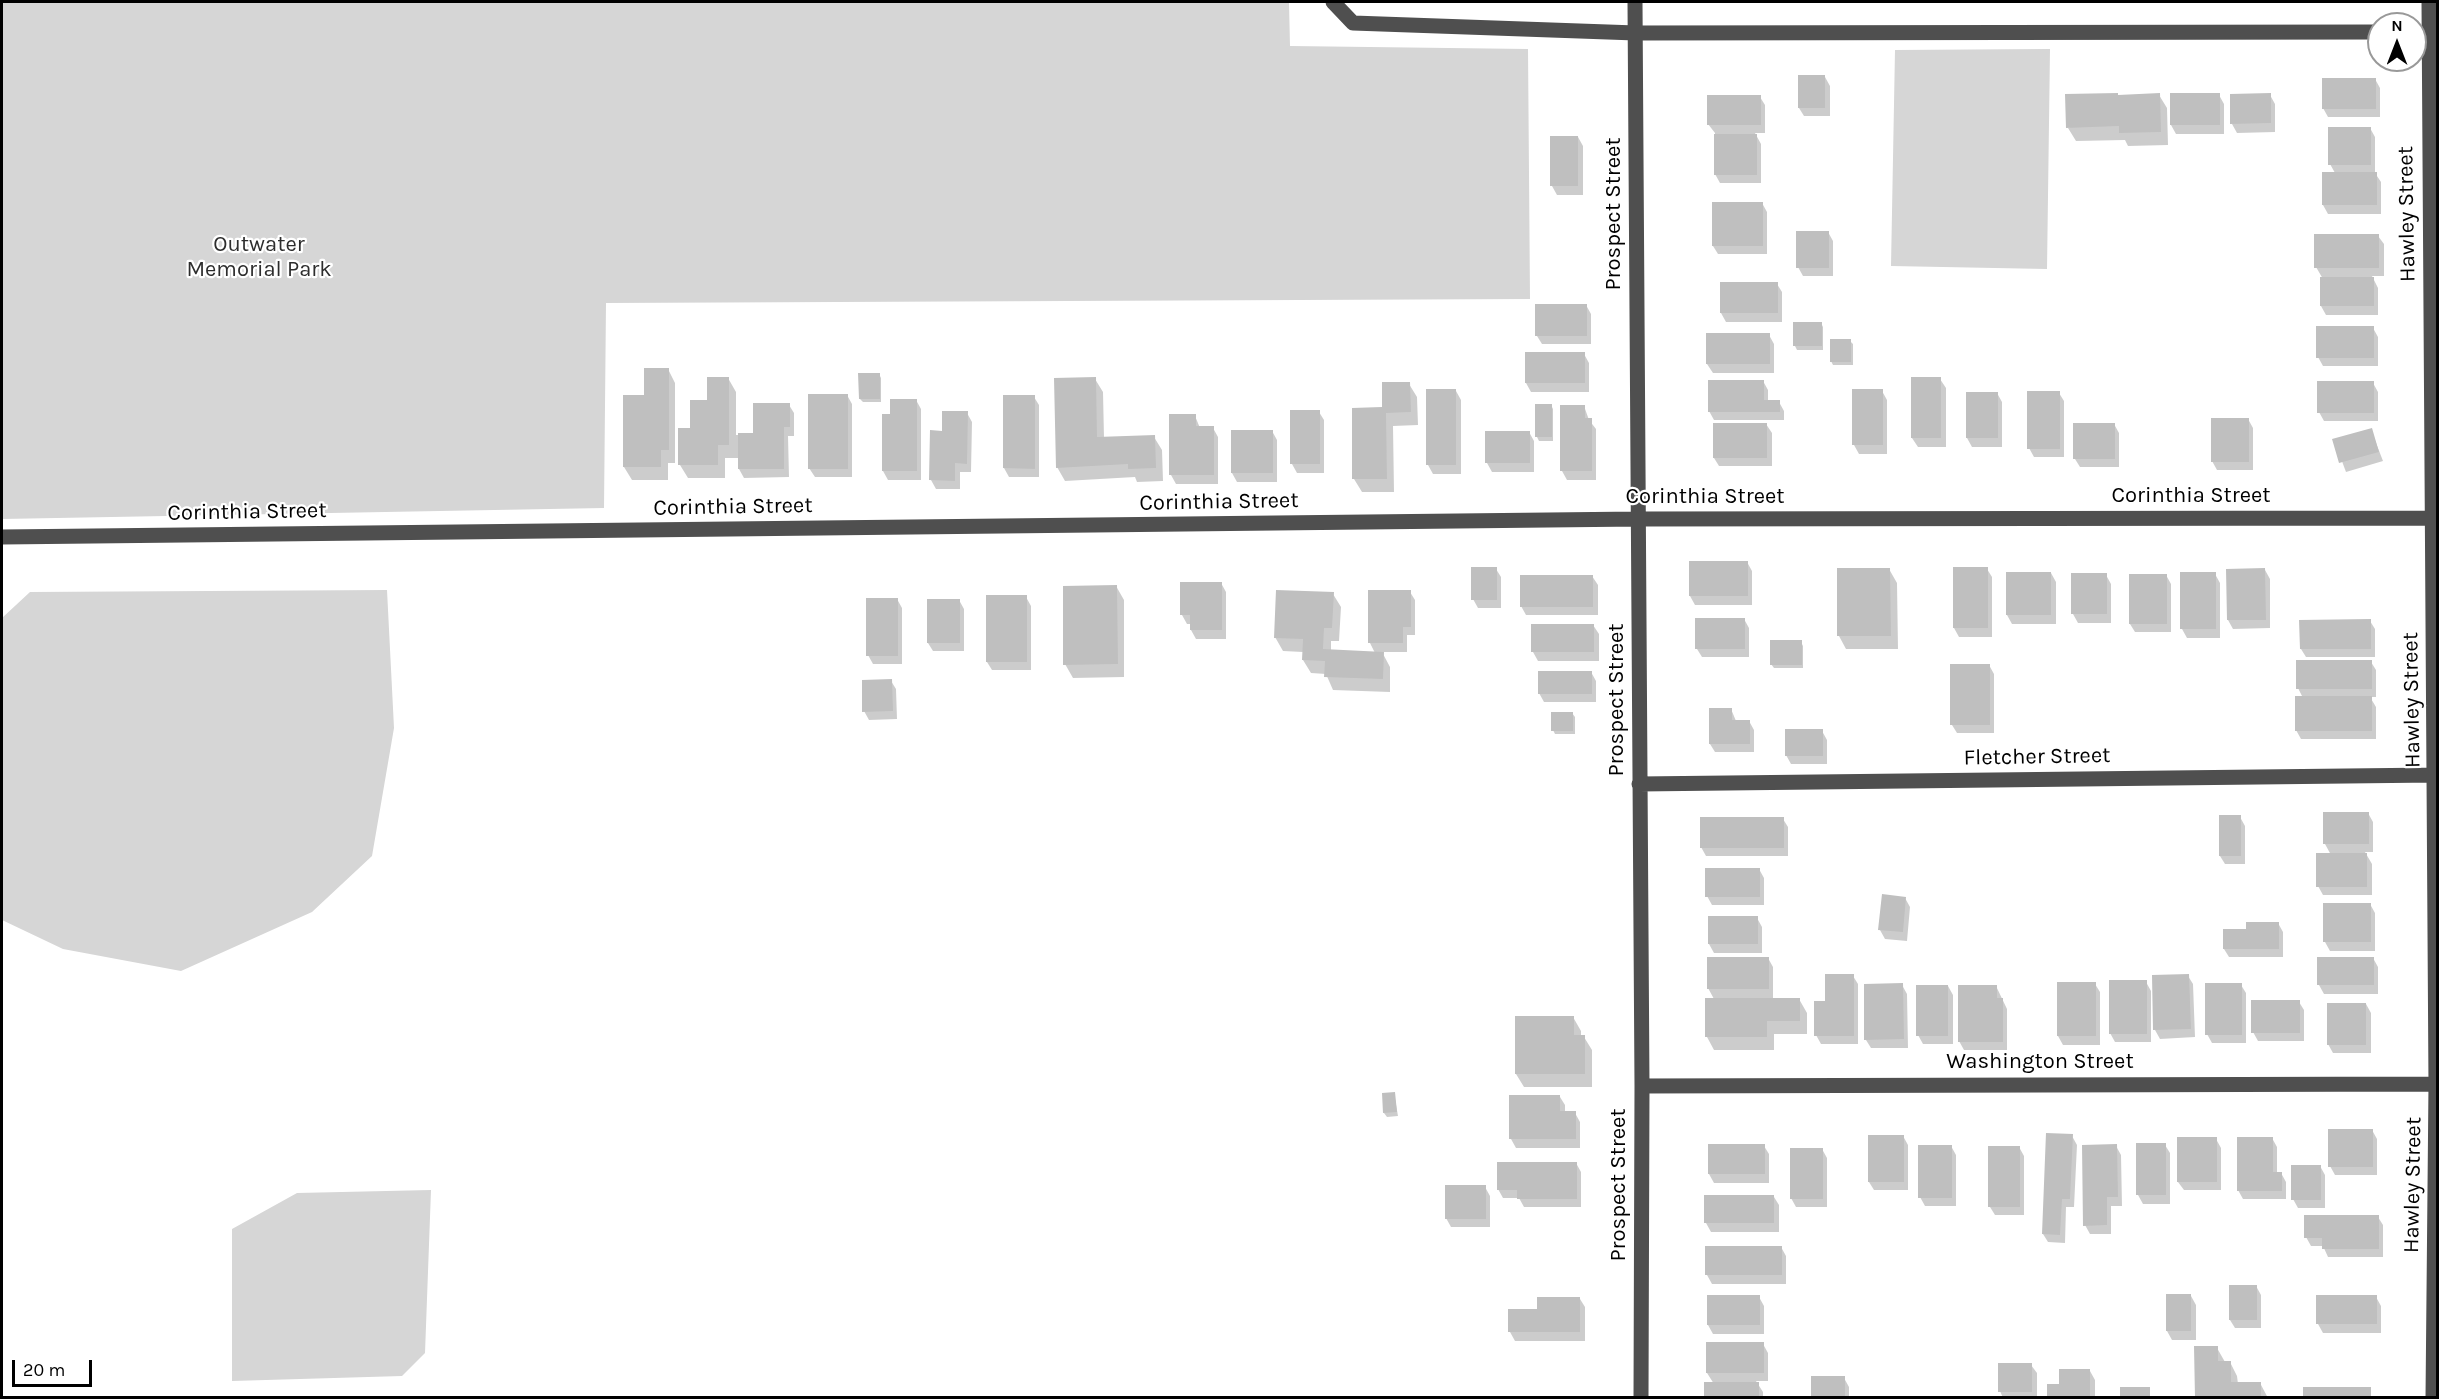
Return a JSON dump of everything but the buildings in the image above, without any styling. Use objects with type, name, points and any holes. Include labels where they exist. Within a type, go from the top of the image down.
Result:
[{"type":"street","points":[[1333,2],[1353,23],[1636,33],[2367,32]]},
{"type":"street","name":"Prospect Street","points":[[1635,2],[1642,1086],[1641,1398]]},
{"type":"street","name":"Hawley Street","points":[[2428,2],[2435,518],[2437,1084],[2433,1398]]},
{"type":"street","name":"Corinthia Street","points":[[2,537],[1639,519],[2435,518]]},
{"type":"street","name":"Fletcher Street","points":[[1639,784],[2435,775]]},
{"type":"street","name":"Washington Street","points":[[1642,1086],[2437,1084]]},
{"type":"green space","name":"Outwater Memorial Park","points":[[2,2],[1289,2],[1290,46],[1528,49],[1530,299],[606,303],[604,508],[2,519]]},
{"type":"green space","points":[[2050,49],[2047,269],[1891,266],[1895,50]]},
{"type":"green space","points":[[387,590],[394,728],[372,856],[312,912],[181,971],[63,949],[2,920],[2,618],[30,592]]},
{"type":"green space","points":[[431,1190],[425,1353],[402,1376],[232,1381],[232,1229],[297,1193]]}]
